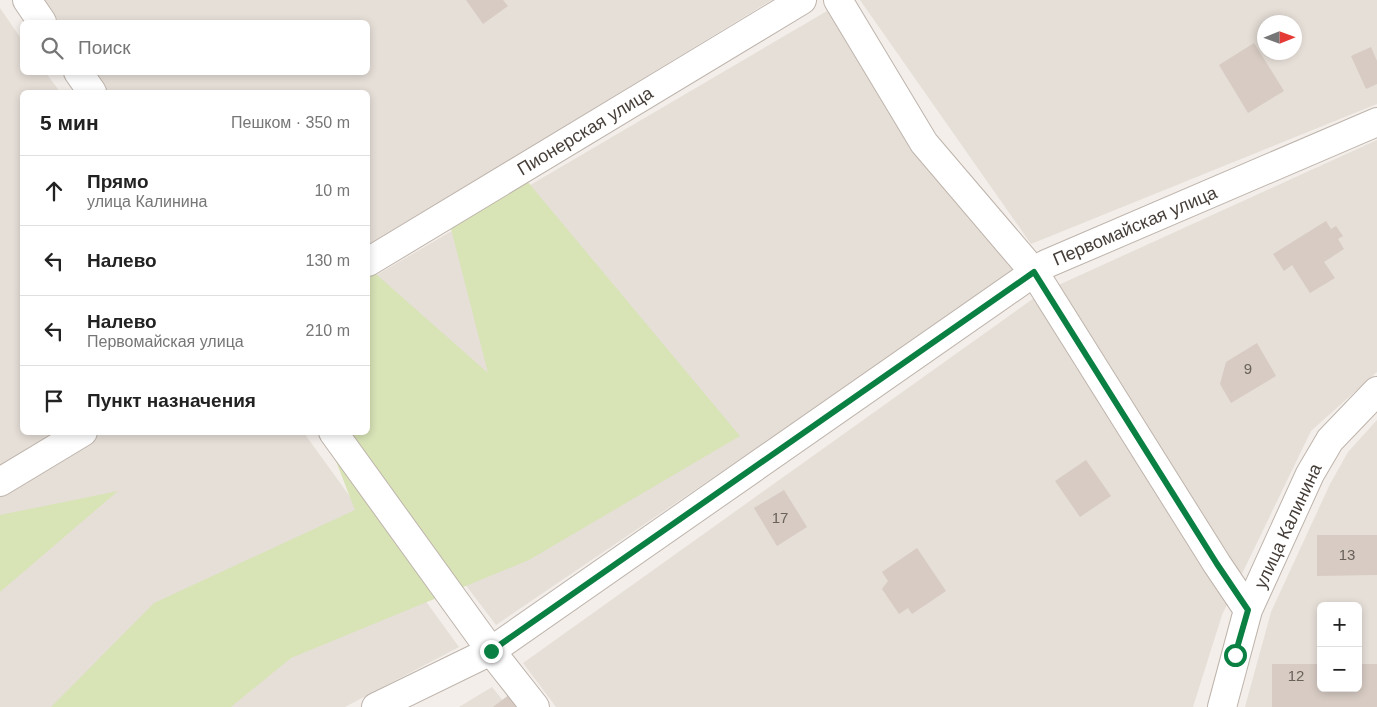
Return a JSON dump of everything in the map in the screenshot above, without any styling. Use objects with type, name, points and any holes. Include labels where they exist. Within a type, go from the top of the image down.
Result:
[{"type":"street","points":[[26,0],[41,20]]},
{"type":"street","name":"Пионерская улица","points":[[370,261],[802,0]]},
{"type":"street","points":[[838,0],[924,143],[1034,272],[1217,564],[1248,610]]},
{"type":"street","points":[[80,75],[91,90]]},
{"type":"street","name":"Первомайская улица","points":[[376,707],[491,651],[1046,264],[1377,122]]},
{"type":"street","name":"улица Калинина","points":[[1222,707],[1248,610],[1310,474],[1330,440],[1377,392]]},
{"type":"street","points":[[0,482],[77,435]]},
{"type":"street","points":[[335,435],[491,651],[535,707]]},
{"type":"shaded area","points":[[40,0],[772,0],[370,245],[370,90],[103,90],[92,75],[370,75],[370,20],[54,20]]},
{"type":"shaded area","points":[[860,0],[1377,0],[1377,104],[1031,244]]},
{"type":"shaded area","points":[[0,8],[20,37],[20,75],[47,75],[59,90],[20,90],[20,435],[305,435],[459,647],[345,707],[0,707]]},
{"type":"shaded area","points":[[827,11],[1016,272],[496,625],[352,435],[370,435],[370,279]]},
{"type":"shaded area","points":[[1377,140],[1377,372],[1311,431],[1222,615],[1193,707],[556,707],[523,663],[1041,293]]},
{"type":"shaded area","points":[[1377,420],[1377,707],[1245,707],[1271,612],[1330,484],[1348,452]]},
{"type":"shaded area","points":[[492,687],[508,707],[459,707]]},
{"type":"green space","points":[[527,181],[740,436],[529,560],[291,658],[231,707],[51,707],[154,603],[355,510],[326,435],[370,435],[370,269],[488,373],[450,225]]},
{"type":"green space","points":[[118,491],[0,592],[0,515]]},
{"type":"building","points":[[466,0],[503,0],[508,6],[483,24]]},
{"type":"building","points":[[1254,43],[1257,48],[1257,60],[1265,60],[1284,91],[1248,113],[1219,65]]},
{"type":"building","points":[[1371,47],[1377,61],[1377,84],[1366,89],[1351,56]]},
{"type":"building","points":[[1326,221],[1331,229],[1336,226],[1343,236],[1338,239],[1344,249],[1324,262],[1335,278],[1310,293],[1292,265],[1284,271],[1273,254]]},
{"type":"building","points":[[1257,343],[1276,376],[1231,403],[1220,384],[1226,362]]},
{"type":"building","points":[[1086,460],[1111,496],[1080,517],[1055,481]]},
{"type":"building","points":[[784,490],[807,527],[777,546],[754,508]]},
{"type":"building","points":[[1317,535],[1377,535],[1377,575],[1317,576]]},
{"type":"building","points":[[917,548],[946,591],[912,614],[908,608],[899,614],[882,589],[888,581],[882,572]]},
{"type":"building","points":[[1272,664],[1317,664],[1317,692],[1362,692],[1362,664],[1377,664],[1377,707],[1272,707]]},
{"type":"building","points":[[510,694],[520,707],[493,707]]},
{"type":"route","points":[[491,651],[1034,272],[1092,361],[1217,564],[1248,610],[1235,655]]}]
